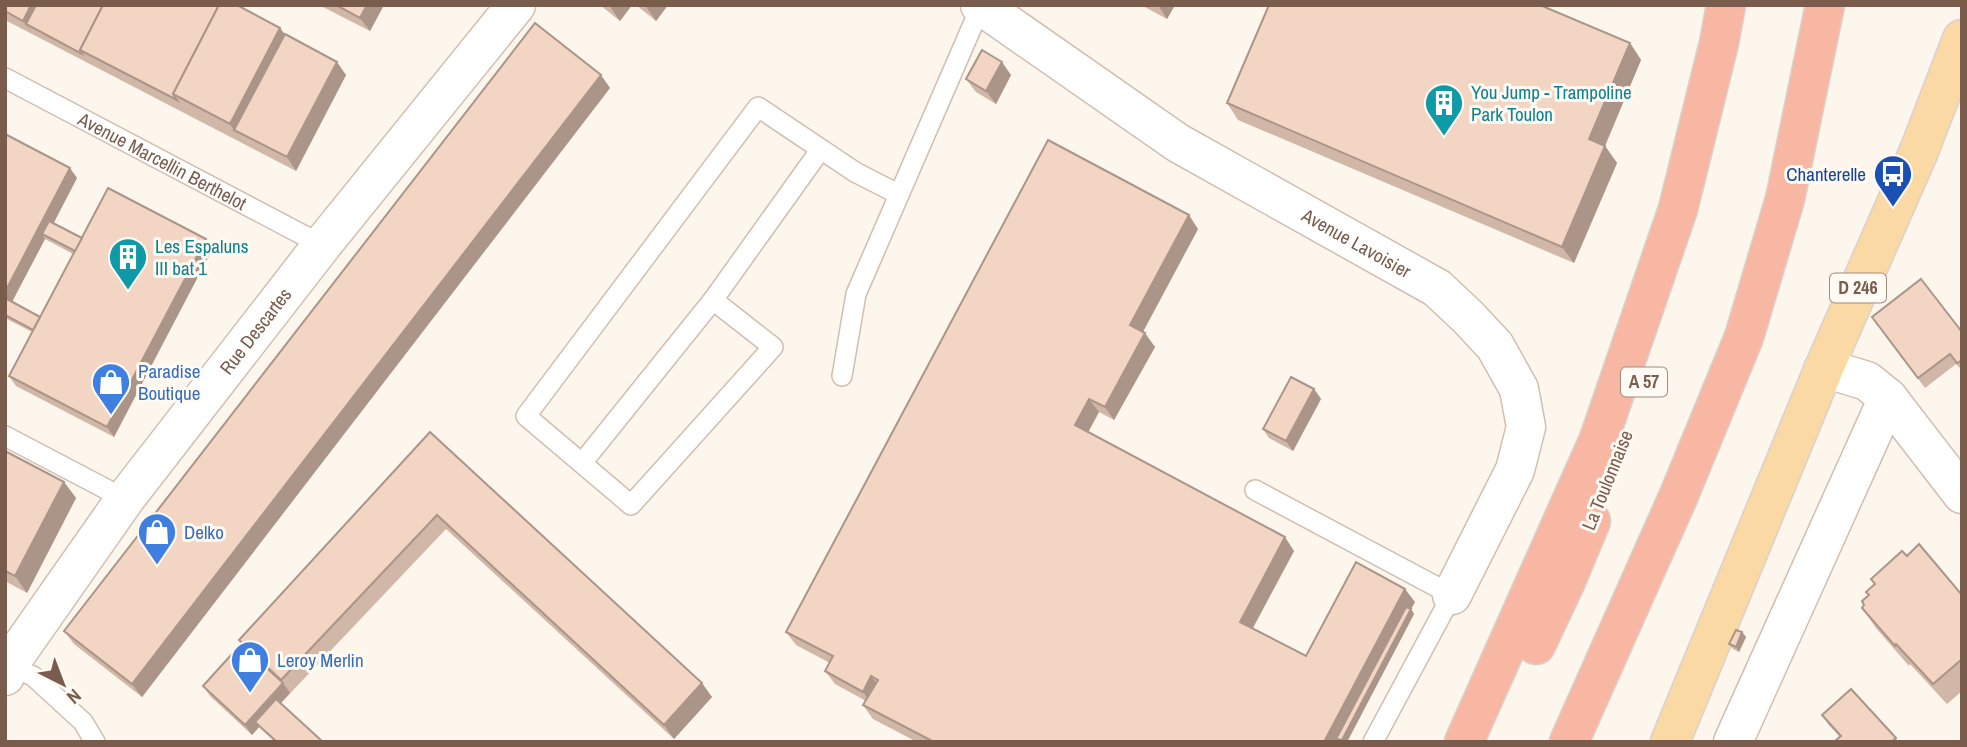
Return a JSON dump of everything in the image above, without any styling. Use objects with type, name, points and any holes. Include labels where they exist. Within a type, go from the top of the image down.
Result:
[{"type":"highway","points":[[1464,742],[1600,439],[1678,209],[1726,5]]},
{"type":"highway","name":"La Toulonnaise","points":[[1491,742],[1566,580],[1622,443],[1700,222],[1735,83],[1750,5]]},
{"type":"highway","points":[[1569,742],[1679,495],[1744,337],[1785,199],[1825,5]]},
{"type":"main road","name":"D 246","points":[[1824,368],[1919,151],[1962,39]]},
{"type":"main road","points":[[1670,742],[1824,368]]},
{"type":"street","name":"Rue Descartes","points":[[6,670],[125,499],[322,245],[516,5]]},
{"type":"street","name":"Avenue Lavoisier","points":[[980,6],[1178,143],[1437,288],[1494,346],[1519,388],[1526,427],[1515,470],[1452,595]]},
{"type":"street","points":[[1824,368],[1867,381],[1888,398],[1962,494]]},
{"type":"street","points":[[1733,742],[1888,398]]},
{"type":"lane","points":[[842,376],[856,294],[980,6]]},
{"type":"lane","name":"Avenue Marcellin Berthelot","points":[[5,78],[322,245]]},
{"type":"lane","points":[[713,300],[773,347],[631,505],[526,416],[758,107],[855,172],[898,194]]},
{"type":"lane","points":[[582,463],[713,300],[821,149]]},
{"type":"lane","points":[[5,436],[125,499]]},
{"type":"lane","points":[[1255,491],[1452,595],[1373,742]]},
{"type":"lane","points":[[6,670],[33,676],[83,722],[95,742]]},
{"type":"building","points":[[5,5],[31,5],[23,21],[5,11]]},
{"type":"building","points":[[36,5],[103,5],[80,50],[82,54],[26,24]]},
{"type":"building","points":[[103,5],[219,5],[173,94],[177,100],[80,50]]},
{"type":"building","points":[[219,5],[237,5],[280,28],[230,124],[173,94]]},
{"type":"building","points":[[336,5],[367,5],[360,18]]},
{"type":"building","name":"You Jump - Trampoline Park Toulon","points":[[1269,5],[1540,5],[1630,43],[1589,139],[1605,146],[1562,247],[1227,103]]},
{"type":"building","points":[[535,23],[601,75],[132,684],[64,631]]},
{"type":"building","points":[[285,34],[337,62],[287,157],[234,130]]},
{"type":"building","points":[[982,50],[1002,62],[986,91],[966,79]]},
{"type":"building","points":[[5,134],[70,168],[5,292]]},
{"type":"building","points":[[1048,140],[1189,215],[1130,325],[1145,333],[1105,407],[1089,399],[1075,425],[1285,537],[1240,622],[1306,656],[1356,562],[1405,589],[1324,742],[934,742],[863,705],[878,680],[871,676],[863,692],[825,671],[833,656],[786,632]]},
{"type":"building","name":"Les Espaluns III bat 1","points":[[108,188],[206,239],[107,427],[9,376]]},
{"type":"building","points":[[49,221],[82,238],[75,251],[42,234]]},
{"type":"building","points":[[1921,279],[1962,332],[1962,360],[1957,363],[1950,354],[1918,378],[1872,317]]},
{"type":"building","points":[[7,299],[40,317],[33,330],[5,315]]},
{"type":"building","points":[[1291,377],[1314,389],[1286,441],[1263,429]]},
{"type":"building","points":[[430,432],[702,683],[664,725],[437,515],[281,680],[239,640]]},
{"type":"building","points":[[5,451],[64,482],[15,576],[5,571]]},
{"type":"building","points":[[1919,544],[1962,595],[1962,659],[1933,684],[1862,608],[1862,601],[1869,595],[1866,592],[1875,584],[1871,579],[1902,551],[1907,556]]},
{"type":"building","points":[[1406,607],[1411,609],[1342,740],[1336,739]]},
{"type":"building","points":[[1736,630],[1742,632],[1736,647],[1729,644]]},
{"type":"building","name":"Leroy Merlin","points":[[241,644],[283,683],[245,725],[203,686]]},
{"type":"building","points":[[1851,689],[1896,738],[1891,742],[1834,742],[1841,736],[1822,715]]},
{"type":"building","points":[[276,699],[323,742],[277,742],[255,722]]},
{"type":"place","name":"You Jump - Trampoline Park Toulon","points":[[1444,137]]},
{"type":"place","name":"Chanterelle","points":[[1893,208]]},
{"type":"place","name":"Les Espaluns III bat 1","points":[[128,291]]},
{"type":"place","name":"Paradise Boutique","points":[[111,416]]},
{"type":"place","name":"Delko","points":[[157,566]]},
{"type":"place","name":"Leroy Merlin","points":[[250,694]]}]
